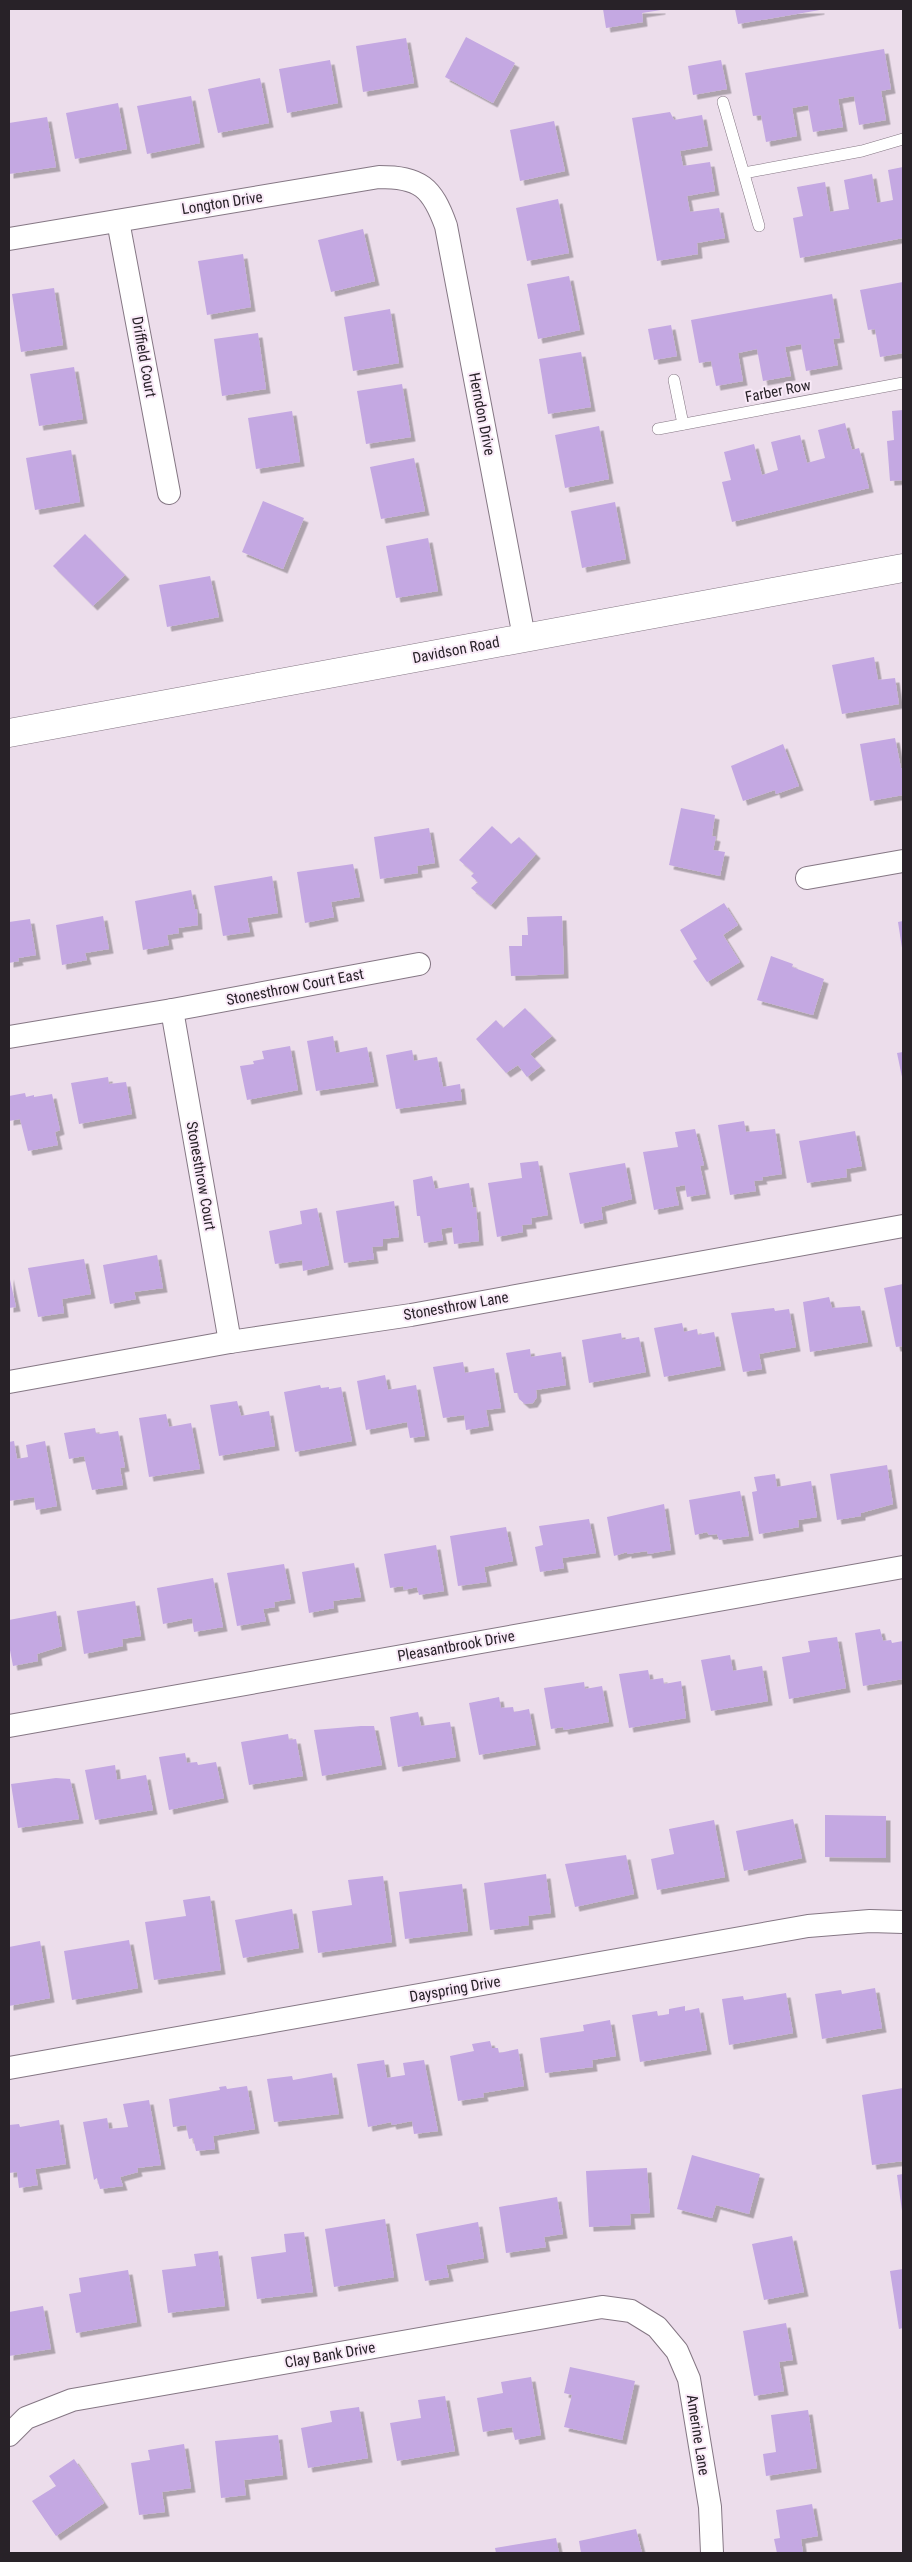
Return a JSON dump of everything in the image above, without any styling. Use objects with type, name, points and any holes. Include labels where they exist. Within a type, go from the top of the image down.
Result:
[{"type":"main road","name":"Davidson Road","points":[[9,733],[903,568]]},
{"type":"street","name":"Longton Drive","points":[[9,240],[379,177],[402,177],[419,183],[431,193]]},
{"type":"street","name":"Herndon Drive","points":[[431,193],[440,208],[446,226],[524,637]]},
{"type":"street","name":"Driffield Court","points":[[118,220],[169,493]]},
{"type":"street","points":[[808,878],[903,861]]},
{"type":"street","name":"Stonesthrow Court East","points":[[9,1036],[172,1010],[419,964]]},
{"type":"street","name":"Stonesthrow Court","points":[[172,1010],[230,1342]]},
{"type":"street","name":"Stonesthrow Lane","points":[[9,1382],[230,1342],[411,1315],[903,1226]]},
{"type":"street","name":"Pleasantbrook Drive","points":[[9,1726],[903,1567]]},
{"type":"street","name":"Dayspring Drive","points":[[9,2068],[808,1926],[870,1921],[903,1922]]},
{"type":"street","name":"Clay Bank Drive","points":[[9,2435],[26,2418],[72,2400],[602,2307],[631,2311],[656,2326]]},
{"type":"street","name":"Amerine Lane","points":[[656,2326],[677,2351],[689,2380],[710,2507],[712,2553]]},
{"type":"lane","points":[[723,102],[759,226]]},
{"type":"lane","points":[[744,173],[862,151],[903,138]]},
{"type":"lane","points":[[674,380],[683,424]]},
{"type":"lane","name":"Farber Row","points":[[658,429],[903,383]]},
{"type":"building","points":[[603,9],[661,10],[642,13],[643,22],[606,28]]},
{"type":"building","points":[[735,9],[820,9],[820,10],[738,24]]},
{"type":"building","points":[[466,37],[515,63],[493,103],[445,77]]},
{"type":"building","points":[[406,38],[414,83],[363,92],[356,46]]},
{"type":"building","points":[[884,49],[891,89],[881,91],[886,120],[859,125],[854,96],[838,99],[843,127],[813,132],[808,105],[792,108],[797,136],[766,142],[761,115],[753,116],[745,73]]},
{"type":"building","points":[[330,60],[338,103],[287,113],[279,69]]},
{"type":"building","points":[[721,60],[727,89],[693,95],[688,66]]},
{"type":"building","points":[[260,78],[269,123],[218,133],[208,89]]},
{"type":"building","points":[[191,96],[200,143],[147,154],[137,106]]},
{"type":"building","points":[[118,103],[127,149],[75,159],[66,113]]},
{"type":"building","points":[[670,112],[674,120],[702,115],[708,146],[680,151],[683,166],[710,162],[715,191],[687,196],[690,212],[719,208],[725,238],[697,243],[698,254],[657,261],[632,118]]},
{"type":"building","points":[[47,117],[56,167],[9,174],[9,123]]},
{"type":"building","points":[[554,121],[565,171],[520,181],[510,130]]},
{"type":"building","points":[[903,167],[903,238],[800,258],[793,218],[803,216],[797,187],[825,182],[830,212],[849,209],[844,180],[872,174],[877,203],[893,200],[888,170]]},
{"type":"building","points":[[558,199],[569,253],[527,261],[516,208]]},
{"type":"building","points":[[363,229],[375,281],[331,292],[318,240]]},
{"type":"building","points":[[243,254],[251,307],[207,315],[198,261]]},
{"type":"building","points":[[569,276],[580,330],[538,339],[527,284]]},
{"type":"building","points":[[903,282],[903,353],[880,357],[875,329],[868,330],[860,290]]},
{"type":"building","points":[[54,288],[63,345],[21,352],[12,294]]},
{"type":"building","points":[[832,294],[840,338],[833,339],[838,365],[806,371],[801,344],[785,347],[791,376],[763,381],[757,349],[738,353],[743,381],[716,386],[711,361],[699,363],[691,320]]},
{"type":"building","points":[[390,309],[399,363],[353,371],[344,317]]},
{"type":"building","points":[[671,325],[677,356],[654,360],[648,329]]},
{"type":"building","points":[[258,333],[266,389],[222,396],[214,339]]},
{"type":"building","points":[[581,352],[591,407],[548,414],[539,359]]},
{"type":"building","points":[[74,367],[83,419],[39,426],[30,374]]},
{"type":"building","points":[[402,384],[411,437],[366,444],[357,391]]},
{"type":"building","points":[[903,410],[903,480],[890,481],[887,441],[894,440],[892,411]]},
{"type":"building","points":[[292,411],[300,462],[256,469],[248,418]]},
{"type":"building","points":[[845,423],[852,450],[859,448],[869,488],[732,522],[722,482],[731,480],[724,452],[754,444],[762,475],[778,470],[771,442],[800,435],[807,463],[825,458],[818,430]]},
{"type":"building","points":[[599,426],[609,479],[565,488],[555,435]]},
{"type":"building","points":[[71,450],[80,502],[35,510],[26,458]]},
{"type":"building","points":[[414,458],[425,511],[381,519],[370,467]]},
{"type":"building","points":[[263,501],[304,518],[283,569],[242,552]]},
{"type":"building","points":[[615,502],[626,559],[582,568],[571,511]]},
{"type":"building","points":[[85,534],[125,575],[93,606],[53,566]]},
{"type":"building","points":[[428,538],[438,591],[396,598],[386,546]]},
{"type":"building","points":[[210,576],[219,617],[167,627],[159,585]]},
{"type":"building","points":[[874,657],[878,680],[895,678],[899,704],[842,714],[832,665]]},
{"type":"building","points":[[895,738],[901,768],[903,768],[903,795],[870,801],[860,744]]},
{"type":"building","points":[[783,744],[799,786],[776,794],[775,790],[743,801],[731,766]]},
{"type":"building","points":[[681,808],[715,815],[712,836],[716,837],[713,850],[725,852],[720,876],[669,865]]},
{"type":"building","points":[[492,826],[511,844],[519,837],[536,854],[491,905],[471,888],[478,882],[471,876],[474,873],[459,860]]},
{"type":"building","points":[[429,828],[435,863],[417,866],[418,873],[380,879],[374,837]]},
{"type":"building","points":[[353,864],[360,897],[331,902],[334,917],[305,923],[297,872]]},
{"type":"building","points":[[272,876],[278,913],[247,918],[250,932],[223,936],[214,886]]},
{"type":"building","points":[[191,890],[195,909],[197,909],[198,925],[178,928],[179,933],[167,935],[169,945],[143,950],[135,901]]},
{"type":"building","points":[[724,903],[738,925],[723,935],[740,962],[707,982],[693,961],[697,959],[680,930]]},
{"type":"building","points":[[103,916],[109,949],[85,953],[87,960],[62,965],[56,925]]},
{"type":"building","points":[[562,916],[564,974],[511,976],[509,946],[522,946],[522,935],[528,935],[527,917]]},
{"type":"building","points":[[30,919],[36,955],[18,958],[19,961],[9,963],[9,922]]},
{"type":"building","points":[[903,921],[903,947],[902,948],[898,922]]},
{"type":"building","points":[[771,956],[793,964],[792,967],[824,979],[813,1015],[757,1000]]},
{"type":"building","points":[[525,1008],[552,1036],[530,1054],[541,1066],[527,1077],[518,1065],[506,1073],[476,1039],[496,1020],[503,1028]]},
{"type":"building","points":[[333,1036],[336,1053],[367,1047],[374,1082],[316,1091],[307,1041]]},
{"type":"building","points":[[290,1046],[298,1090],[247,1100],[240,1066],[254,1064],[253,1061],[264,1059],[262,1051]]},
{"type":"building","points":[[412,1050],[414,1061],[437,1057],[443,1087],[460,1084],[462,1100],[396,1109],[386,1055]]},
{"type":"building","points":[[903,1052],[903,1077],[902,1077],[897,1053]]},
{"type":"building","points":[[108,1077],[109,1084],[126,1082],[132,1114],[79,1124],[71,1083]]},
{"type":"building","points":[[25,1093],[26,1097],[52,1094],[60,1130],[55,1132],[58,1145],[28,1151],[20,1119],[9,1121],[9,1096]]},
{"type":"building","points":[[744,1121],[746,1132],[775,1129],[782,1174],[762,1177],[763,1180],[754,1181],[756,1191],[730,1195],[718,1125]]},
{"type":"building","points":[[695,1129],[704,1165],[700,1166],[706,1194],[687,1197],[685,1185],[675,1187],[679,1205],[654,1210],[643,1152],[678,1147],[675,1132]]},
{"type":"building","points":[[855,1131],[862,1166],[846,1169],[847,1177],[807,1183],[799,1141]]},
{"type":"building","points":[[538,1161],[548,1215],[531,1218],[532,1224],[522,1225],[523,1232],[497,1237],[488,1183],[522,1178],[520,1163]]},
{"type":"building","points":[[625,1163],[632,1199],[601,1207],[603,1219],[580,1224],[569,1173]]},
{"type":"building","points":[[432,1176],[435,1189],[469,1183],[473,1208],[476,1207],[479,1241],[454,1244],[452,1227],[441,1229],[443,1240],[424,1243],[420,1216],[417,1216],[413,1180]]},
{"type":"building","points":[[394,1201],[399,1237],[383,1239],[383,1246],[372,1247],[374,1259],[344,1263],[336,1211]]},
{"type":"building","points":[[317,1208],[329,1265],[303,1271],[302,1260],[275,1264],[269,1231],[302,1224],[300,1211]]},
{"type":"building","points":[[157,1255],[163,1288],[134,1292],[136,1299],[110,1304],[103,1265]]},
{"type":"building","points":[[84,1259],[91,1294],[62,1299],[64,1313],[38,1317],[28,1268]]},
{"type":"building","points":[[9,1275],[16,1307],[9,1308]]},
{"type":"building","points":[[903,1284],[903,1346],[896,1347],[884,1288]]},
{"type":"building","points":[[829,1297],[832,1308],[860,1306],[868,1342],[810,1352],[803,1302]]},
{"type":"building","points":[[774,1308],[775,1311],[789,1309],[796,1347],[759,1354],[762,1369],[743,1372],[731,1313]]},
{"type":"building","points":[[682,1323],[684,1332],[697,1329],[698,1335],[714,1332],[721,1366],[664,1377],[654,1328]]},
{"type":"building","points":[[621,1333],[622,1340],[639,1337],[646,1372],[589,1383],[582,1340]]},
{"type":"building","points":[[530,1349],[531,1357],[561,1352],[566,1385],[536,1390],[537,1397],[533,1403],[525,1404],[519,1399],[518,1393],[514,1393],[506,1353]]},
{"type":"building","points":[[463,1362],[465,1373],[494,1368],[501,1408],[486,1410],[489,1426],[466,1430],[464,1415],[443,1418],[433,1367]]},
{"type":"building","points":[[385,1375],[388,1390],[416,1385],[425,1436],[410,1438],[407,1422],[366,1430],[357,1381]]},
{"type":"building","points":[[320,1385],[321,1388],[329,1387],[329,1389],[341,1387],[352,1441],[295,1452],[284,1392]]},
{"type":"building","points":[[237,1401],[241,1416],[269,1411],[275,1446],[219,1456],[210,1405]]},
{"type":"building","points":[[166,1414],[169,1427],[191,1423],[200,1469],[149,1477],[139,1418]]},
{"type":"building","points":[[95,1428],[96,1433],[99,1434],[118,1431],[125,1467],[120,1468],[123,1485],[92,1490],[84,1456],[69,1459],[64,1433]]},
{"type":"building","points":[[14,1441],[17,1459],[28,1457],[26,1445],[45,1441],[57,1506],[36,1510],[34,1497],[9,1501],[9,1442]]},
{"type":"building","points":[[887,1465],[893,1504],[861,1513],[861,1516],[837,1520],[830,1474]]},
{"type":"building","points":[[775,1474],[777,1487],[811,1481],[817,1517],[798,1520],[799,1527],[759,1534],[752,1492],[757,1491],[754,1477]]},
{"type":"building","points":[[740,1491],[749,1536],[719,1540],[717,1534],[709,1535],[707,1532],[695,1535],[689,1500]]},
{"type":"building","points":[[664,1504],[671,1550],[648,1554],[647,1551],[627,1554],[627,1552],[614,1556],[607,1517]]},
{"type":"building","points":[[589,1519],[596,1553],[562,1558],[564,1568],[540,1572],[535,1547],[543,1545],[539,1526]]},
{"type":"building","points":[[506,1527],[513,1561],[484,1567],[487,1582],[458,1586],[450,1536]]},
{"type":"building","points":[[436,1545],[444,1591],[419,1595],[417,1587],[404,1590],[403,1586],[390,1588],[384,1554]]},
{"type":"building","points":[[354,1563],[361,1597],[333,1601],[334,1608],[309,1613],[302,1572]]},
{"type":"building","points":[[284,1564],[291,1599],[274,1602],[275,1607],[263,1609],[266,1621],[237,1626],[227,1573]]},
{"type":"building","points":[[213,1578],[223,1627],[194,1632],[192,1618],[163,1624],[157,1588]]},
{"type":"building","points":[[135,1601],[141,1636],[122,1639],[123,1646],[84,1654],[77,1611]]},
{"type":"building","points":[[56,1611],[62,1646],[37,1654],[38,1661],[13,1666],[9,1645],[9,1620]]},
{"type":"building","points":[[880,1629],[883,1641],[891,1640],[892,1643],[903,1641],[903,1679],[863,1686],[855,1633]]},
{"type":"building","points":[[837,1637],[846,1688],[789,1699],[782,1657],[810,1652],[808,1641]]},
{"type":"building","points":[[730,1655],[733,1671],[762,1666],[768,1701],[711,1711],[701,1660]]},
{"type":"building","points":[[648,1670],[650,1680],[663,1678],[664,1684],[681,1681],[686,1718],[629,1728],[619,1674]]},
{"type":"building","points":[[584,1682],[585,1689],[602,1686],[609,1722],[564,1730],[563,1727],[551,1729],[544,1688]]},
{"type":"building","points":[[499,1697],[501,1708],[513,1707],[514,1712],[529,1709],[536,1745],[479,1755],[469,1703]]},
{"type":"building","points":[[418,1712],[421,1726],[450,1722],[456,1757],[398,1767],[390,1717]]},
{"type":"building","points":[[374,1726],[382,1765],[322,1776],[314,1730]]},
{"type":"building","points":[[288,1734],[289,1740],[296,1739],[303,1776],[249,1785],[241,1742]]},
{"type":"building","points":[[185,1753],[187,1763],[197,1762],[198,1765],[216,1762],[224,1798],[169,1810],[159,1757]]},
{"type":"building","points":[[115,1765],[117,1780],[146,1775],[153,1810],[95,1820],[85,1770]]},
{"type":"building","points":[[56,1778],[70,1779],[79,1819],[18,1828],[11,1784]]},
{"type":"building","points":[[825,1815],[886,1816],[886,1858],[825,1857]]},
{"type":"building","points":[[793,1819],[802,1858],[744,1871],[736,1831]]},
{"type":"building","points":[[714,1820],[725,1877],[657,1890],[651,1859],[674,1854],[669,1829]]},
{"type":"building","points":[[626,1855],[634,1894],[575,1907],[565,1864]]},
{"type":"building","points":[[546,1874],[551,1913],[528,1916],[529,1925],[490,1930],[484,1883]]},
{"type":"building","points":[[383,1876],[392,1942],[318,1953],[312,1911],[352,1905],[348,1880]]},
{"type":"building","points":[[462,1884],[468,1931],[405,1939],[399,1892]]},
{"type":"building","points":[[210,1896],[221,1970],[154,1980],[145,1922],[186,1916],[183,1900]]},
{"type":"building","points":[[292,1909],[299,1948],[243,1958],[235,1920]]},
{"type":"building","points":[[129,1940],[138,1988],[72,2000],[64,1951]]},
{"type":"building","points":[[40,1941],[50,1998],[9,2006],[9,1947]]},
{"type":"building","points":[[875,1988],[882,2028],[822,2039],[815,1994],[841,1990],[842,1994]]},
{"type":"building","points":[[786,1993],[793,2033],[729,2045],[722,1999],[743,1996],[744,2000]]},
{"type":"building","points":[[685,2006],[685,2011],[699,2008],[707,2050],[640,2062],[632,2015],[657,2011],[658,2016],[669,2014],[669,2009]]},
{"type":"building","points":[[610,2020],[616,2056],[592,2060],[593,2067],[545,2073],[540,2038],[584,2031],[583,2025]]},
{"type":"building","points":[[490,2041],[492,2048],[498,2048],[499,2053],[518,2049],[524,2086],[483,2093],[484,2097],[458,2101],[450,2056],[474,2051],[472,2044]]},
{"type":"building","points":[[384,2060],[387,2078],[405,2075],[403,2063],[424,2060],[438,2131],[414,2134],[412,2121],[392,2125],[391,2122],[368,2127],[357,2064]]},
{"type":"building","points":[[332,2073],[339,2114],[274,2122],[267,2079],[292,2076],[293,2080]]},
{"type":"building","points":[[226,2086],[227,2089],[247,2086],[255,2129],[213,2136],[215,2149],[196,2151],[193,2138],[189,2139],[186,2125],[173,2127],[169,2099],[220,2090],[219,2087]]},
{"type":"building","points":[[903,2088],[903,2161],[872,2165],[862,2095]]},
{"type":"building","points":[[149,2100],[161,2165],[137,2168],[138,2172],[120,2177],[123,2186],[100,2189],[97,2178],[94,2180],[83,2122],[107,2118],[109,2129],[128,2127],[123,2104]]},
{"type":"building","points":[[59,2120],[66,2164],[35,2169],[38,2185],[19,2188],[17,2172],[9,2173],[9,2125],[19,2124],[20,2127]]},
{"type":"building","points":[[692,2155],[760,2174],[749,2214],[716,2205],[712,2218],[677,2209]]},
{"type":"building","points":[[647,2168],[650,2213],[630,2214],[631,2225],[589,2227],[586,2171]]},
{"type":"building","points":[[903,2174],[903,2210],[902,2211],[897,2175]]},
{"type":"building","points":[[557,2197],[563,2234],[544,2237],[546,2247],[506,2253],[499,2207]]},
{"type":"building","points":[[385,2219],[394,2277],[334,2287],[325,2229]]},
{"type":"building","points":[[478,2222],[484,2258],[446,2265],[449,2277],[425,2281],[416,2234]]},
{"type":"building","points":[[304,2232],[313,2292],[257,2299],[251,2257],[286,2252],[284,2234]]},
{"type":"building","points":[[792,2236],[804,2292],[764,2300],[752,2244]]},
{"type":"building","points":[[218,2251],[225,2306],[168,2313],[162,2270],[196,2266],[194,2254]]},
{"type":"building","points":[[903,2269],[903,2328],[899,2329],[890,2271]]},
{"type":"building","points":[[128,2270],[137,2322],[76,2333],[69,2294],[81,2292],[79,2278]]},
{"type":"building","points":[[43,2306],[51,2349],[9,2356],[9,2312]]},
{"type":"building","points":[[786,2323],[793,2360],[779,2362],[784,2391],[754,2396],[743,2331]]},
{"type":"building","points":[[570,2367],[635,2381],[622,2440],[564,2427],[572,2395],[564,2393]]},
{"type":"building","points":[[531,2377],[541,2435],[515,2440],[512,2427],[483,2432],[477,2398],[503,2393],[501,2382]]},
{"type":"building","points":[[445,2396],[455,2451],[397,2461],[390,2423],[421,2418],[418,2400]]},
{"type":"building","points":[[359,2407],[368,2458],[308,2468],[301,2428],[332,2422],[330,2411]]},
{"type":"building","points":[[808,2410],[817,2468],[766,2476],[763,2454],[776,2452],[771,2415]]},
{"type":"building","points":[[278,2435],[283,2475],[244,2480],[246,2495],[221,2498],[215,2441]]},
{"type":"building","points":[[184,2444],[191,2488],[162,2492],[165,2512],[139,2515],[131,2463],[150,2460],[148,2450]]},
{"type":"building","points":[[74,2459],[104,2503],[56,2536],[32,2501],[56,2486],[49,2476]]},
{"type":"building","points":[[812,2504],[818,2536],[801,2539],[803,2553],[777,2553],[774,2539],[780,2538],[776,2510]]},
{"type":"building","points":[[636,2529],[642,2553],[581,2553],[579,2541]]},
{"type":"building","points":[[556,2538],[559,2553],[496,2553],[495,2548]]}]
